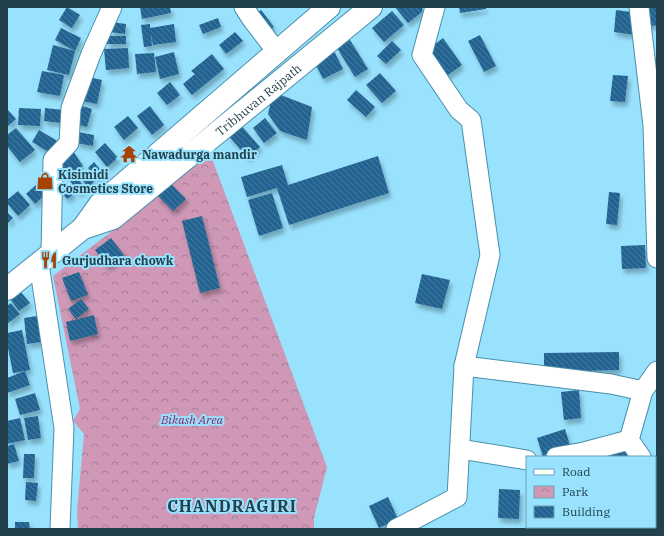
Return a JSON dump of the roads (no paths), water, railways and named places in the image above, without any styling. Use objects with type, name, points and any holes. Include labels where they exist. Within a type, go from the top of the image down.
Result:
[{"type":"highway","name":"Tribhuvan Rajpath","points":[[7,289],[83,228],[100,204],[329,7]]},
{"type":"highway","points":[[137,173],[160,163],[351,7]]},
{"type":"highway","name":"Tribhuvan Rajpath","points":[[83,228],[113,218],[371,7]]},
{"type":"street","points":[[60,529],[64,428],[45,259],[54,160],[69,143],[71,108],[91,54],[112,7]]},
{"type":"street","points":[[244,7],[277,52]]},
{"type":"street","points":[[396,529],[457,497],[464,366],[490,255],[471,120],[459,110],[422,54],[435,7]]},
{"type":"street","points":[[639,7],[655,125],[657,258]]},
{"type":"street","points":[[464,366],[611,384],[644,391]]},
{"type":"street","points":[[629,440],[644,391],[657,371]]},
{"type":"street","points":[[562,456],[584,452],[629,440]]},
{"type":"street","points":[[629,440],[640,456]]},
{"type":"street","points":[[460,450],[526,460]]},
{"type":"place","name":"Nawadurga mandir","points":[[129,154]]},
{"type":"place","name":"Kisimidi Cosmetics Store","points":[[45,181]]},
{"type":"place","name":"Gurjudhara chowk","points":[[49,260]]},
{"type":"district","name":"CHANDRAGIRI","points":[[232,506]]},
{"type":"park label","name":"Bikash Area","points":[[192,419]]}]
